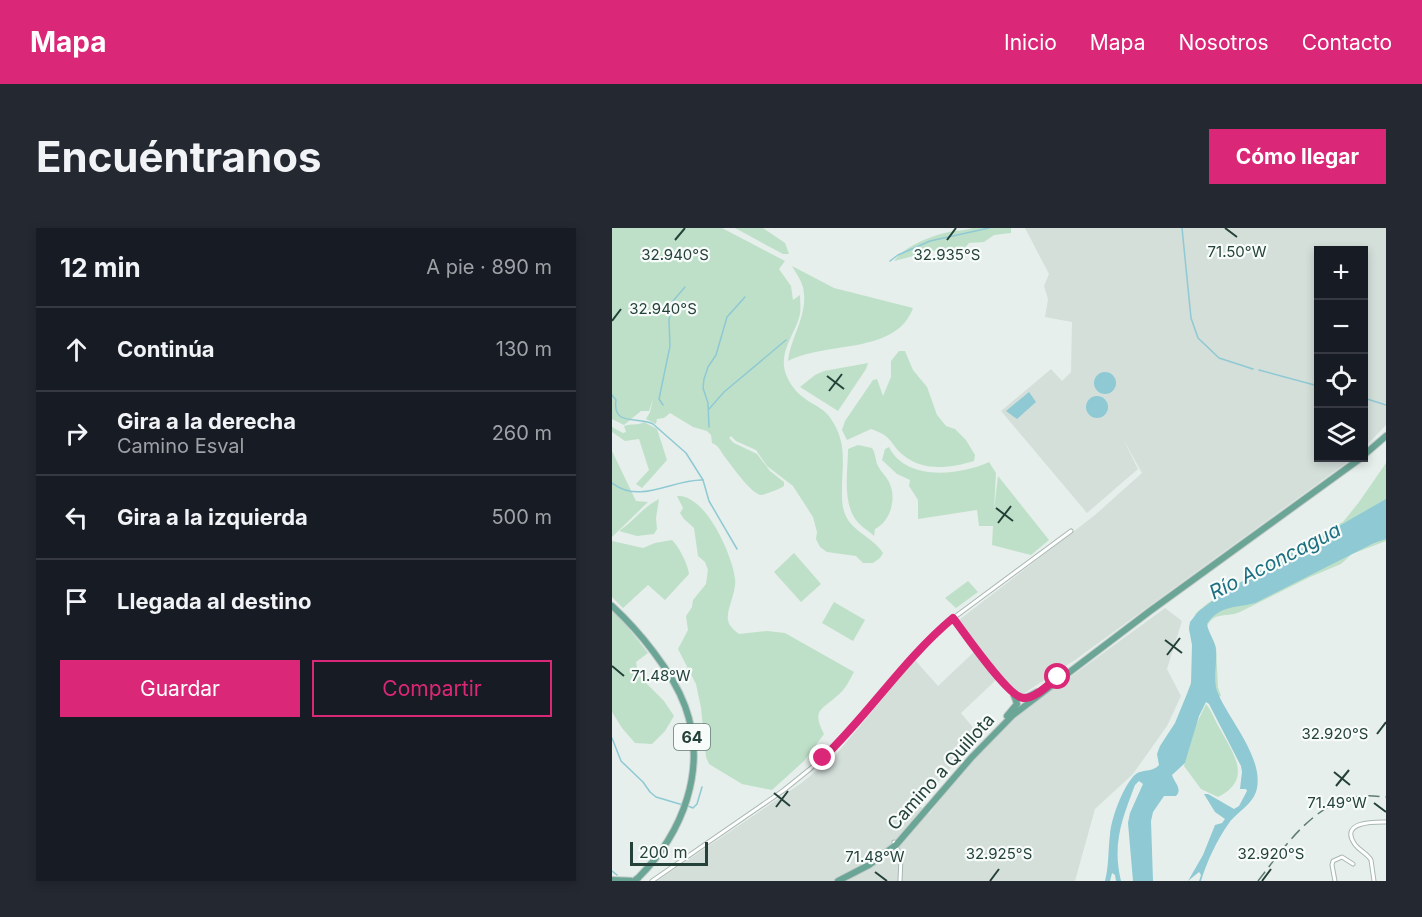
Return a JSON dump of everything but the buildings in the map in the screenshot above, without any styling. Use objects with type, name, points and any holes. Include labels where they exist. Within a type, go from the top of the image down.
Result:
[{"type":"main road","name":"Camino a Quillota","points":[[1368,451],[1386,435]]},
{"type":"main road","name":"Camino a Quillota","points":[[895,844],[976,747],[1007,716],[1354,462]]},
{"type":"main road","name":"64","points":[[612,606],[640,636],[676,687],[688,716],[692,740],[692,775],[681,816],[664,848],[636,880]]},
{"type":"main road","name":"Camino a Quillota","points":[[838,881],[875,862],[895,844],[985,742],[1040,690],[1137,621]]},
{"type":"main road","points":[[1014,695],[1026,698],[1040,690]]},
{"type":"main road","points":[[1007,716],[1017,704],[1014,695]]},
{"type":"main road","points":[[612,880],[636,880]]},
{"type":"street","points":[[651,881],[784,790],[849,732],[923,646],[953,618],[1071,531]]},
{"type":"street","points":[[953,618],[1002,681],[1025,704]]},
{"type":"street","points":[[1374,881],[1371,858],[1355,844],[1352,833],[1360,824],[1386,822]]},
{"type":"street","points":[[895,844],[902,857],[900,881]]},
{"type":"street","points":[[1335,881],[1333,861],[1340,856],[1353,864]]},
{"type":"shaded area","points":[[1025,228],[1386,228],[1386,425],[1368,444],[1368,246],[1314,246],[1314,462],[1347,462],[1075,660],[1023,694],[1003,680],[959,620],[1095,515],[1142,473],[1123,439],[1138,469],[1087,513],[1001,411],[1051,369],[1062,381],[1071,372],[1072,322],[1045,317],[1048,299],[1044,286],[1049,274]]},
{"type":"shaded area","points":[[1165,608],[1182,621],[1167,669],[1181,696],[1167,726],[1133,774],[1095,809],[1075,881],[657,881],[800,784],[834,757],[915,660],[938,686],[975,651],[997,679],[961,713],[979,735],[919,805],[929,814],[993,738],[1021,713]]},
{"type":"green space","points":[[612,228],[722,228],[785,261],[779,269],[791,286],[793,300],[800,295],[800,314],[785,352],[786,375],[796,391],[826,413],[835,425],[843,452],[844,511],[852,525],[879,547],[883,553],[880,558],[873,563],[863,563],[856,556],[827,552],[820,547],[816,539],[817,532],[813,517],[793,486],[767,466],[756,450],[736,441],[731,436],[729,438],[734,443],[757,454],[770,471],[784,482],[784,486],[762,495],[758,494],[747,485],[719,448],[712,443],[711,435],[707,431],[693,427],[670,413],[664,418],[657,419],[656,424],[646,419],[650,412],[653,399],[649,411],[641,411],[624,425],[612,419]]},
{"type":"green space","points":[[735,228],[763,228],[785,243],[789,254],[783,254]]},
{"type":"green space","points":[[972,228],[1011,228],[1011,233],[994,235],[984,242],[969,243],[965,248],[959,250],[937,250],[894,261],[911,246],[926,239]]},
{"type":"green space","points":[[792,266],[834,288],[913,308],[904,323],[892,333],[876,340],[804,355],[788,361],[804,307],[802,284]]},
{"type":"green space","points":[[899,351],[905,351],[913,370],[927,387],[937,415],[946,426],[955,429],[966,440],[975,455],[974,461],[947,467],[919,464],[903,455],[884,435],[871,429],[847,440],[842,430],[845,421],[873,380],[877,379],[883,396],[891,377],[891,361]]},
{"type":"green space","points":[[868,363],[838,411],[800,387],[824,371]]},
{"type":"green space","points":[[644,422],[657,429],[667,460],[642,488],[636,484],[649,470],[639,439],[625,441],[612,432],[612,427],[623,433],[626,432],[624,426]]},
{"type":"green space","points":[[858,445],[872,448],[878,466],[891,488],[892,502],[889,515],[875,529],[874,536],[858,522],[847,495],[848,449]]},
{"type":"green space","points":[[889,447],[897,458],[921,471],[950,472],[977,467],[989,462],[996,473],[994,510],[998,476],[1049,540],[1031,555],[992,545],[993,526],[979,526],[977,510],[918,519],[918,500],[909,486],[910,480],[897,474],[882,460],[885,449]]},
{"type":"green space","points":[[612,451],[636,501],[648,502],[612,537]]},
{"type":"green space","points":[[1386,463],[1386,541],[1352,554],[1341,564],[1240,612],[1217,617],[1210,621],[1207,626],[1216,647],[1218,687],[1221,696],[1184,704],[1193,676],[1194,649],[1189,626],[1196,613],[1301,544],[1343,522]]},
{"type":"green space","points":[[677,496],[698,504],[716,528],[723,542],[735,579],[728,616],[729,622],[739,634],[767,631],[785,633],[854,672],[842,691],[822,708],[818,715],[824,734],[804,761],[772,790],[742,784],[709,764],[706,757],[696,684],[678,649],[688,630],[686,616],[692,607],[693,600],[706,584],[708,570],[705,562],[698,556],[694,528],[680,513],[683,508]]},
{"type":"green space","points":[[659,499],[657,529],[654,534],[637,536],[619,531],[648,506]]},
{"type":"green space","points":[[672,540],[683,556],[689,574],[665,600],[648,585],[623,608],[612,597],[612,541],[643,548]]},
{"type":"green space","points":[[794,553],[821,584],[801,602],[774,572]]},
{"type":"green space","points":[[968,581],[978,592],[956,608],[945,598]]},
{"type":"green space","points":[[834,602],[865,620],[853,641],[822,623]]},
{"type":"green space","points":[[612,609],[648,653],[636,662],[638,675],[664,701],[674,716],[665,731],[652,744],[635,743],[612,712]]},
{"type":"green space","points":[[1206,704],[1231,748],[1237,766],[1238,774],[1235,782],[1229,790],[1218,797],[1201,789],[1184,766],[1196,725]]},
{"type":"water","points":[[1105,372],[1113,375],[1116,383],[1113,391],[1105,394],[1097,391],[1094,383],[1097,375]]},
{"type":"water","points":[[1029,392],[1036,402],[1017,419],[1006,411]]},
{"type":"water","points":[[1097,396],[1105,399],[1108,407],[1105,415],[1097,418],[1089,415],[1086,407],[1089,399]]},
{"type":"water","points":[[1386,499],[1386,539],[1255,603],[1223,610],[1207,624],[1216,650],[1217,691],[1255,763],[1257,788],[1253,799],[1225,830],[1213,851],[1201,881],[1199,881],[1201,875],[1199,872],[1188,881],[1203,855],[1215,825],[1222,823],[1225,819],[1215,812],[1204,794],[1234,809],[1239,806],[1247,791],[1240,789],[1241,766],[1206,702],[1199,716],[1185,763],[1172,775],[1179,791],[1176,796],[1164,796],[1153,812],[1151,821],[1153,881],[1133,881],[1128,823],[1143,784],[1139,781],[1130,797],[1118,843],[1118,868],[1121,881],[1116,881],[1112,873],[1110,881],[1105,881],[1111,828],[1121,797],[1135,775],[1159,765],[1157,754],[1160,746],[1175,723],[1191,684],[1190,622],[1199,611],[1227,590]]},
{"type":"waterway","points":[[890,261],[930,241],[989,228]]},
{"type":"waterway","points":[[1182,228],[1191,318],[1198,338],[1219,358],[1253,369]]},
{"type":"waterway","points":[[663,405],[659,399],[670,346],[669,320],[673,301],[685,287]]},
{"type":"waterway","points":[[709,427],[708,403],[703,388],[704,379],[716,355],[727,317],[745,297]]},
{"type":"waterway","points":[[709,409],[724,392],[786,340]]},
{"type":"waterway","points":[[1259,370],[1314,385]]},
{"type":"waterway","points":[[612,395],[616,400],[618,414],[627,419],[653,424],[686,453],[703,480],[709,501],[737,549]]},
{"type":"waterway","points":[[1368,399],[1386,405]]},
{"type":"waterway","points":[[612,483],[634,492],[703,480]]},
{"type":"waterway","points":[[612,738],[621,761],[650,792],[656,797],[683,805]]},
{"type":"waterway","points":[[688,806],[693,808],[697,804],[702,787]]},
{"type":"waterway","points":[[612,871],[617,875]]},
{"type":"railway","points":[[1258,881],[1299,830],[1324,809],[1354,797],[1386,797]]},
{"type":"route","points":[[823,758],[859,721],[928,640],[953,618],[1016,696],[1023,698],[1030,696],[1058,677]]},
{"type":"water label","name":"Río Aconcagua","points":[[1275,561]]}]
